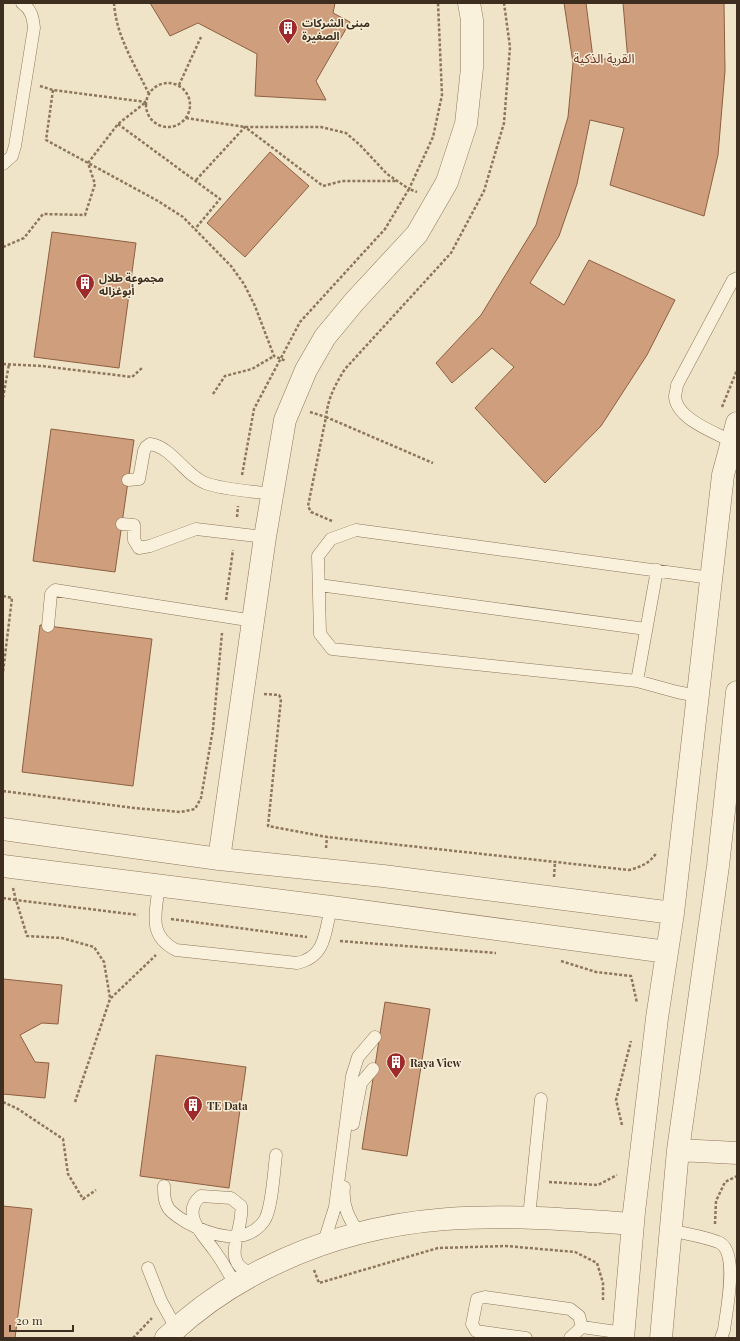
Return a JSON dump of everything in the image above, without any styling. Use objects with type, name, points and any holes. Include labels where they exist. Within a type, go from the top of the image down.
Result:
[{"type":"street","points":[[219,859],[265,537],[285,420],[306,370],[325,337],[354,302],[417,234],[447,182],[466,124],[472,68],[472,20],[468,3]]},
{"type":"street","points":[[624,1336],[633,1224],[657,1018],[673,913],[724,475],[734,432]]},
{"type":"street","points":[[661,1338],[678,1150],[718,866],[737,692]]},
{"type":"street","points":[[3,829],[219,859],[382,876],[673,913]]},
{"type":"street","points":[[4,866],[331,907],[667,952]]},
{"type":"street","points":[[678,1150],[737,1153]]},
{"type":"street","points":[[171,1333],[211,1300],[254,1274],[315,1246],[359,1232],[421,1220],[475,1216],[529,1217],[633,1224]]},
{"type":"lane","points":[[3,164],[12,156],[15,146],[34,28],[33,16],[27,6],[22,3]]},
{"type":"lane","points":[[734,432],[712,431],[688,418],[679,409],[675,397],[677,385],[733,280],[737,278]]},
{"type":"lane","points":[[128,480],[139,479],[144,451],[150,444],[161,448],[205,483],[272,494]]},
{"type":"lane","points":[[122,524],[134,526],[134,540],[139,548],[150,546],[196,529],[265,537]]},
{"type":"lane","points":[[698,696],[637,681],[332,649],[320,634],[318,556],[331,539],[356,530],[711,578]]},
{"type":"lane","points":[[637,681],[657,570]]},
{"type":"lane","points":[[319,585],[646,629]]},
{"type":"lane","points":[[48,626],[51,594],[55,590],[254,622]]},
{"type":"lane","points":[[158,885],[155,925],[158,936],[166,945],[176,950],[297,963],[308,961],[317,954],[324,939],[331,907]]},
{"type":"lane","points":[[315,1246],[335,1207],[352,1076],[358,1057],[376,1037]]},
{"type":"lane","points":[[359,1232],[347,1213],[343,1195],[360,1083],[373,1069]]},
{"type":"lane","points":[[529,1217],[541,1099]]},
{"type":"lane","points":[[164,1186],[164,1195],[169,1209],[173,1214],[197,1228],[216,1236],[236,1236],[254,1230],[265,1220],[269,1210],[276,1155]]},
{"type":"lane","points":[[235,1285],[214,1250],[197,1228],[193,1219],[193,1207],[197,1199],[205,1195],[230,1198],[241,1206],[242,1213],[236,1236],[236,1260],[243,1270],[254,1274]]},
{"type":"lane","points":[[670,1230],[720,1242],[726,1248],[731,1265],[724,1330],[721,1338]]},
{"type":"lane","points":[[148,1268],[164,1306],[171,1333]]},
{"type":"lane","points":[[526,1338],[476,1331],[472,1324],[477,1299],[485,1297],[570,1309],[579,1316],[582,1327]]},
{"type":"lane","points":[[570,1338],[582,1327],[602,1329],[624,1336]]},
{"type":"path","points":[[114,3],[116,22],[120,34],[149,94]]},
{"type":"path","points":[[186,118],[245,127],[322,126],[346,133],[360,145],[387,174],[409,189],[433,137],[442,95],[438,3]]},
{"type":"path","points":[[179,85],[201,37]]},
{"type":"path","points":[[25,82],[53,90],[146,102]]},
{"type":"path","points":[[88,163],[118,124],[146,102],[154,87],[162,83],[170,82],[179,85],[186,91],[190,100],[190,110],[186,118],[180,124],[172,126],[156,124],[150,118],[146,102]]},
{"type":"path","points":[[53,90],[46,140],[158,201],[184,217],[231,266],[244,284],[255,306],[274,356],[306,370]]},
{"type":"path","points":[[118,124],[220,199],[195,229]]},
{"type":"path","points":[[245,127],[323,186],[342,181],[396,181]]},
{"type":"path","points":[[196,180],[245,127]]},
{"type":"path","points":[[3,247],[24,238],[43,214],[85,215],[95,184],[88,163]]},
{"type":"path","points":[[213,394],[225,376],[252,369],[274,356]]},
{"type":"path","points":[[3,364],[42,366],[132,377],[142,368]]},
{"type":"path","points":[[3,398],[9,364]]},
{"type":"path","points":[[712,431],[737,370]]},
{"type":"path","points":[[3,791],[181,812],[195,809],[201,798],[213,729],[224,617],[236,533],[240,489],[254,409]]},
{"type":"path","points":[[356,530],[316,516],[311,512],[308,506],[326,417],[433,464]]},
{"type":"path","points":[[3,596],[12,598],[3,672]]},
{"type":"path","points":[[244,692],[279,695],[281,699],[268,826],[327,837],[629,870],[649,862],[658,851],[659,846]]},
{"type":"path","points":[[4,866],[27,936],[62,938],[94,947],[104,962],[110,999]]},
{"type":"path","points":[[3,898],[324,939],[504,953]]},
{"type":"path","points":[[75,1102],[110,999],[166,945]]},
{"type":"path","points":[[558,960],[596,972],[631,976],[637,1004]]},
{"type":"path","points":[[623,1130],[616,1100],[631,1040]]},
{"type":"path","points":[[3,1102],[18,1109],[63,1139],[68,1174],[83,1199],[96,1190]]},
{"type":"path","points":[[533,1180],[598,1185],[620,1173]]},
{"type":"path","points":[[710,1240],[715,1223],[716,1201],[725,1182],[737,1176]]},
{"type":"path","points":[[315,1246],[319,1283],[438,1248],[506,1246],[575,1252],[597,1263],[603,1283],[602,1329]]},
{"type":"path","points":[[133,1338],[164,1306]]},
{"type":"building","name":"مبنى الشركات الصغيرة","points":[[150,3],[335,3],[333,13],[350,22],[316,81],[326,100],[255,96],[257,54],[198,23],[170,36]]},
{"type":"building","points":[[564,3],[586,3],[593,58],[628,61],[623,3],[724,3],[725,71],[718,155],[704,216],[610,185],[624,128],[590,120],[577,184],[559,236],[530,283],[564,305],[589,260],[675,300],[647,355],[601,426],[545,483],[475,408],[514,367],[492,348],[452,383],[436,363],[481,315],[536,225],[568,117],[573,63]]},
{"type":"building","points":[[270,152],[309,186],[245,257],[207,223]]},
{"type":"building","name":"مجموعة طلال أبوغزاله","points":[[52,232],[136,243],[119,368],[34,357]]},
{"type":"building","points":[[51,429],[134,440],[115,572],[33,561]]},
{"type":"building","points":[[40,625],[152,639],[133,786],[22,772]]},
{"type":"building","points":[[3,979],[62,985],[58,1024],[42,1023],[20,1035],[35,1062],[49,1063],[45,1098],[3,1094]]},
{"type":"building","name":"Raya View","points":[[385,1002],[430,1009],[407,1156],[362,1149]]},
{"type":"building","name":"TE Data","points":[[156,1055],[246,1067],[229,1188],[140,1176]]},
{"type":"building","points":[[3,1206],[32,1209],[15,1338],[3,1338]]},
{"type":"place","name":"مبنى الشركات الصغيرة","points":[[288,45]]},
{"type":"place","name":"مجموعة طلال أبوغزاله","points":[[85,300]]},
{"type":"place","name":"Raya View","points":[[396,1079]]},
{"type":"place","name":"TE Data","points":[[193,1122]]},
{"type":"district","name":"القرية الذكية","points":[[604,57]]}]
